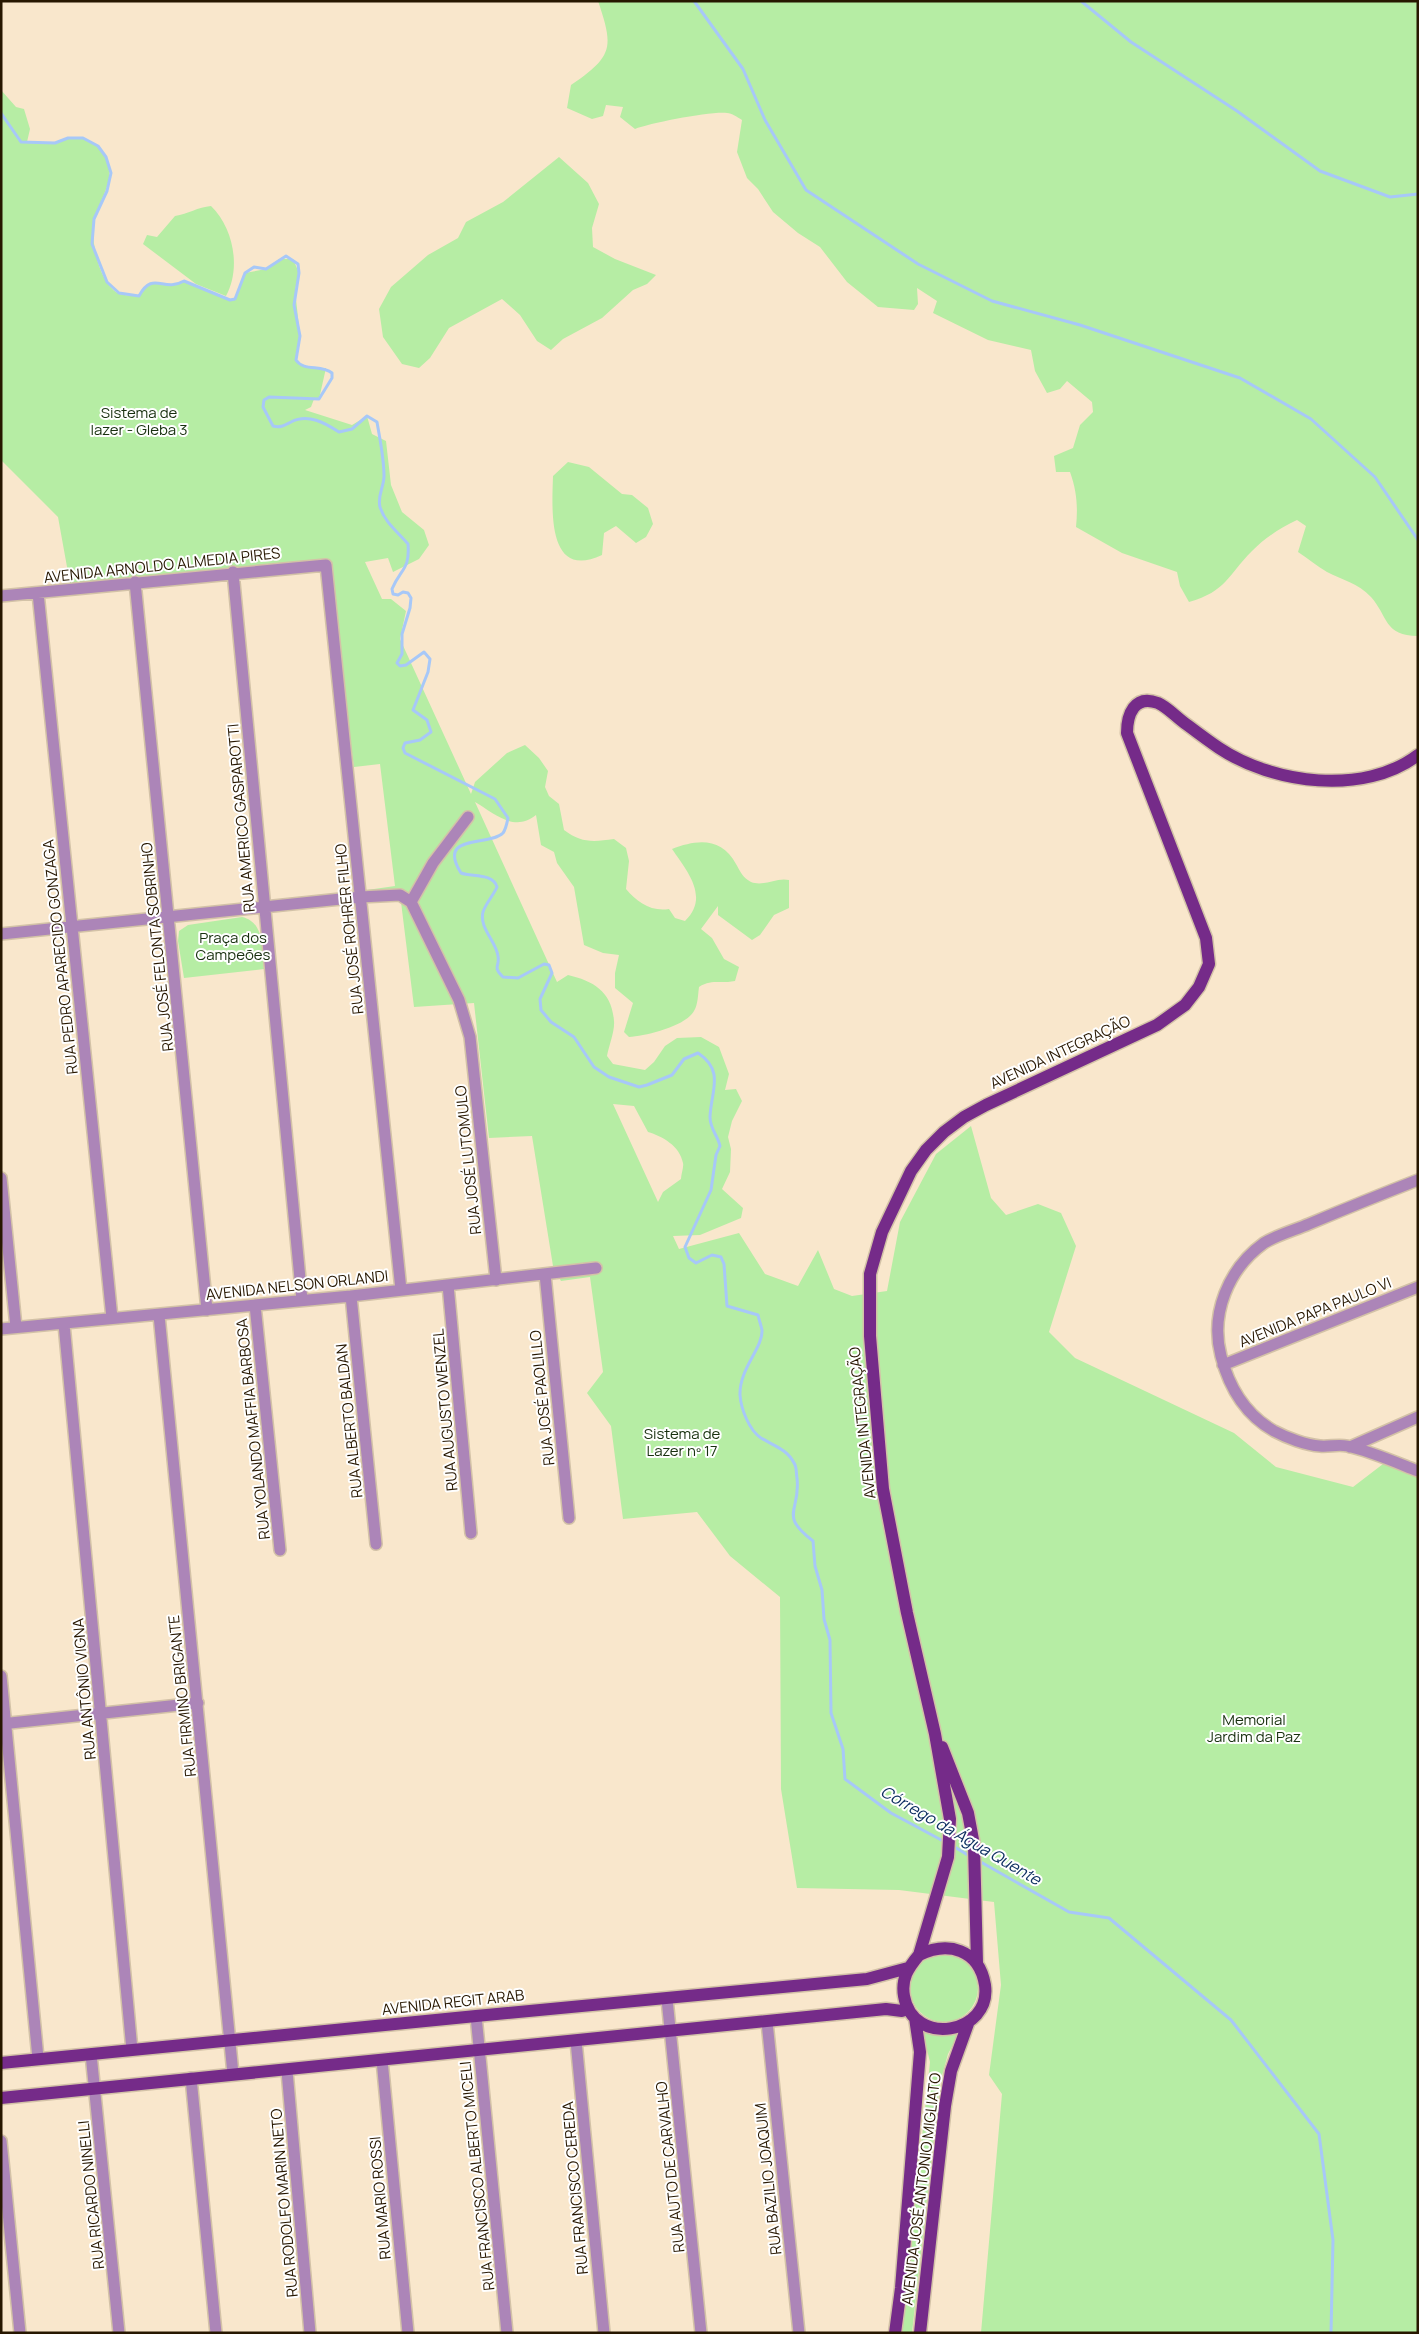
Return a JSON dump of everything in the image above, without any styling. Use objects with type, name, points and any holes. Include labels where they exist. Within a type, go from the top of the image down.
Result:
[{"type":"main road","name":"AVENIDA INTEGRAÇÃO","points":[[919,1955],[948,1852],[950,1819],[935,1734],[907,1614],[883,1489],[870,1336],[870,1274],[882,1232],[911,1170],[926,1150],[944,1132],[964,1117],[986,1105],[1157,1025],[1185,1005],[1203,979],[1209,964],[1206,938],[1127,733],[1128,714],[1139,704],[1157,702],[1220,749],[1242,760],[1268,771],[1315,781],[1342,780],[1384,772],[1407,763],[1418,755]]},
{"type":"main road","name":"AVENIDA INTEGRAÇÃO","points":[[935,1734],[951,1766],[968,1813],[974,1851],[977,1963]]},
{"type":"main road","points":[[949,1947],[964,1952],[977,1963],[983,1976],[985,1990],[982,2004],[970,2021],[952,2029],[938,2030],[926,2026],[911,2013],[902,1985],[908,1968],[919,1955],[933,1948],[949,1947]]},
{"type":"main road","name":"AVENIDA REGIT ARAB","points":[[1,2063],[867,1980],[908,1968]]},
{"type":"main road","points":[[1,2098],[233,2074],[287,2071],[886,2009],[911,2013]]},
{"type":"main road","name":"AVENIDA JOSÉ ANTONIO MIGLIATO","points":[[895,2333],[901,2288],[920,2052],[911,2013]]},
{"type":"main road","name":"AVENIDA JOSÉ ANTONIO MIGLIATO","points":[[920,2333],[945,2106],[951,2071],[970,2021]]},
{"type":"street","name":"AVENIDA ARNOLDO ALMEDIA PIRES","points":[[1,596],[326,564]]},
{"type":"street","name":"RUA JOSÉ ROHRER FILHO","points":[[326,564],[401,1290]]},
{"type":"street","name":"RUA AMERICO GASPAROTTI","points":[[233,572],[302,1300]]},
{"type":"street","name":"RUA JOSÉ FELONTA SOBRINHO","points":[[135,582],[208,1310]]},
{"type":"street","name":"RUA PEDRO APARECIDO GONZAGA","points":[[38,593],[112,1318]]},
{"type":"street","points":[[1,934],[360,896],[400,895],[411,902],[433,863],[468,817]]},
{"type":"street","name":"RUA JOSÉ LUTOMULO","points":[[411,902],[459,1000],[470,1037],[496,1280]]},
{"type":"street","points":[[1,1178],[16,1327]]},
{"type":"street","points":[[1418,1180],[1265,1242],[1242,1265],[1220,1303],[1218,1330],[1224,1365],[1233,1387],[1250,1415],[1262,1424],[1282,1436],[1322,1446],[1350,1447],[1418,1471]]},
{"type":"street","name":"AVENIDA NELSON ORLANDI","points":[[1,1329],[112,1318],[159,1316],[596,1268]]},
{"type":"street","name":"RUA JOSÉ PAOLILLO","points":[[545,1274],[569,1518]]},
{"type":"street","name":"RUA AUGUSTO WENZEL","points":[[448,1284],[471,1533]]},
{"type":"street","name":"AVENIDA PAPA PAULO VI","points":[[1224,1365],[1418,1287]]},
{"type":"street","name":"RUA ALBERTO BALDAN","points":[[351,1296],[376,1544]]},
{"type":"street","name":"RUA YOLANDO MAFFIA BARBOSA","points":[[255,1305],[280,1550]]},
{"type":"street","name":"RUA FIRMINO BRIGANTE","points":[[159,1316],[232,2040],[233,2074]]},
{"type":"street","name":"RUA ANTÔNIO VIGNA","points":[[64,1324],[132,2050]]},
{"type":"street","points":[[1350,1447],[1418,1417]]},
{"type":"street","points":[[1,1676],[4,1724],[38,2058]]},
{"type":"street","points":[[4,1724],[198,1703]]},
{"type":"street","name":"RUA AUTO DE CARVALHO","points":[[667,1999],[672,2032],[701,2333]]},
{"type":"street","name":"RUA FRANCISCO ALBERTO MICELI","points":[[476,2016],[507,2333]]},
{"type":"street","name":"RUA BAZILIO JOAQUIM","points":[[767,2022],[799,2333]]},
{"type":"street","name":"RUA FRANCISCO CEREDA","points":[[576,2041],[604,2333]]},
{"type":"street","name":"RUA RICARDO NINELLI","points":[[90,2054],[120,2333]]},
{"type":"street","name":"RUA MARIO ROSSI","points":[[382,2060],[408,2333]]},
{"type":"street","name":"RUA RODOLFO MARIN NETO","points":[[287,2071],[310,2333]]},
{"type":"street","points":[[191,2078],[216,2333]]},
{"type":"street","points":[[1,2141],[20,2333]]},
{"type":"green space","points":[[598,1],[1418,2],[1418,636],[1399,633],[1393,629],[1388,624],[1377,604],[1366,592],[1327,572],[1298,552],[1306,526],[1297,520],[1285,526],[1257,546],[1219,588],[1202,598],[1189,602],[1180,586],[1177,572],[1122,553],[1076,527],[1076,499],[1070,472],[1056,472],[1054,456],[1073,448],[1080,425],[1093,412],[1092,402],[1067,381],[1060,389],[1047,393],[1035,371],[1031,350],[988,340],[933,313],[937,301],[917,288],[918,304],[914,310],[878,307],[847,282],[820,247],[798,233],[773,212],[758,189],[747,178],[737,152],[742,120],[735,115],[719,113],[695,116],[635,129],[620,117],[623,107],[606,105],[603,116],[592,119],[567,108],[571,85],[595,66],[606,50],[608,41]]},
{"type":"green space","points":[[1,90],[16,107],[24,109],[30,129],[27,142],[54,143],[79,137],[96,145],[102,151],[107,160],[109,177],[108,185],[95,218],[93,237],[101,271],[106,281],[120,294],[139,296],[149,284],[170,285],[184,281],[230,300],[235,299],[245,273],[266,269],[279,259],[293,259],[299,273],[295,290],[300,336],[296,360],[307,368],[326,368],[319,399],[314,399],[311,407],[305,410],[352,425],[367,416],[372,434],[386,441],[391,485],[402,512],[424,530],[429,545],[419,559],[393,572],[388,558],[365,562],[382,599],[391,599],[406,611],[400,639],[471,794],[475,782],[507,753],[525,745],[539,758],[548,771],[545,787],[549,796],[559,804],[564,830],[582,839],[600,841],[614,839],[626,848],[629,861],[626,889],[645,905],[662,910],[669,909],[675,918],[685,921],[696,903],[696,893],[694,884],[672,849],[700,842],[716,845],[730,855],[742,874],[751,882],[761,883],[784,879],[789,880],[789,908],[774,915],[760,935],[752,940],[718,915],[718,906],[701,929],[712,938],[724,959],[739,967],[735,981],[712,982],[699,987],[695,1009],[683,1021],[674,1026],[645,1035],[629,1037],[624,1032],[633,1003],[615,988],[615,973],[619,955],[603,953],[584,945],[574,887],[557,863],[554,852],[541,845],[536,815],[528,820],[512,822],[497,816],[475,802],[557,982],[568,975],[586,981],[600,989],[610,1002],[614,1025],[607,1056],[613,1064],[645,1070],[654,1062],[665,1046],[677,1038],[701,1037],[719,1047],[729,1074],[725,1090],[736,1089],[742,1101],[732,1121],[728,1137],[731,1149],[730,1172],[722,1189],[743,1208],[741,1218],[700,1235],[673,1236],[679,1249],[739,1233],[765,1274],[798,1286],[818,1250],[834,1289],[852,1296],[887,1291],[900,1222],[936,1154],[971,1126],[991,1198],[1006,1215],[1038,1204],[1061,1213],[1076,1246],[1049,1332],[1075,1358],[1234,1433],[1276,1467],[1353,1487],[1383,1464],[1418,1477],[1418,2333],[981,2333],[1002,2094],[989,2075],[1001,1985],[994,1902],[899,1890],[797,1888],[781,1789],[780,1597],[730,1556],[697,1512],[623,1519],[611,1426],[587,1393],[603,1372],[590,1277],[561,1281],[553,1266],[532,1136],[489,1138],[474,1003],[414,1007],[401,902],[367,902],[367,890],[395,886],[380,764],[354,767],[326,565],[71,589],[58,517],[1,460]],"holes":[[[613,1104],[634,1106],[648,1132],[670,1143],[678,1152],[683,1163],[681,1179],[663,1192],[658,1202]]]},
{"type":"green space","points":[[559,157],[588,183],[599,204],[592,228],[593,247],[615,259],[656,275],[647,284],[633,290],[602,318],[563,339],[551,350],[537,341],[520,315],[502,299],[449,328],[430,358],[419,368],[402,364],[383,337],[379,309],[391,287],[428,255],[458,238],[466,222],[503,202]]},
{"type":"green space","points":[[211,206],[225,226],[233,249],[233,274],[226,296],[196,284],[143,244],[147,235],[157,237],[175,216]]},
{"type":"green space","points":[[568,462],[589,467],[622,494],[632,495],[648,508],[653,524],[646,537],[636,543],[616,526],[604,533],[602,555],[584,560],[571,558],[562,550],[556,538],[554,523],[552,506],[553,476]]},
{"type":"green space","name":"Praça dos Campeões","points":[[242,917],[249,920],[259,931],[264,969],[184,978],[178,941],[179,931],[188,925]]},
{"type":"green space","points":[[937,1954],[951,1954],[963,1959],[973,1969],[978,1981],[978,1995],[973,2007],[963,2017],[951,2022],[937,2022],[925,2017],[915,2007],[910,1995],[910,1981],[915,1969],[925,1959]]},
{"type":"green space","points":[[922,2029],[959,2033],[948,2054],[940,2083],[912,2333],[901,2333],[930,2062]]},
{"type":"waterway","points":[[694,1],[743,69],[765,120],[806,190],[918,264],[992,301],[1080,325],[1240,378],[1311,419],[1375,477],[1418,540]]},
{"type":"waterway","points":[[1081,1],[1131,42],[1237,111],[1320,171],[1390,197],[1418,194]]},
{"type":"waterway","name":"Córrego da Água Quente","points":[[1,113],[21,142],[55,143],[68,138],[83,138],[98,146],[106,157],[111,173],[107,191],[94,219],[92,244],[107,282],[119,293],[139,296],[149,284],[170,285],[184,281],[230,300],[235,299],[245,273],[254,267],[266,269],[286,256],[298,264],[299,273],[294,305],[300,336],[296,360],[303,366],[328,370],[332,373],[332,378],[319,399],[269,397],[264,400],[263,407],[273,426],[276,427],[304,418],[316,420],[339,432],[352,429],[367,416],[377,422],[384,469],[384,480],[379,499],[380,507],[388,523],[408,544],[408,559],[392,589],[393,594],[408,593],[411,598],[402,634],[402,654],[397,663],[400,666],[406,665],[424,652],[430,659],[428,672],[413,710],[427,720],[431,732],[420,740],[405,743],[403,748],[405,753],[495,799],[508,818],[503,833],[487,840],[467,843],[460,846],[455,852],[455,860],[461,873],[487,877],[497,887],[484,909],[482,918],[485,929],[497,950],[497,968],[500,973],[503,977],[518,978],[544,964],[549,965],[552,973],[540,999],[541,1010],[551,1022],[574,1037],[594,1067],[609,1077],[639,1087],[647,1085],[672,1075],[684,1059],[698,1053],[711,1067],[714,1074],[714,1090],[710,1121],[720,1146],[716,1155],[711,1190],[685,1247],[689,1258],[696,1263],[712,1255],[721,1257],[724,1264],[727,1306],[758,1315],[762,1330],[761,1337],[743,1376],[741,1401],[746,1419],[753,1430],[761,1438],[788,1454],[796,1466],[797,1489],[793,1512],[796,1525],[813,1541],[815,1566],[822,1590],[824,1619],[830,1640],[831,1713],[843,1749],[845,1779],[891,1813],[945,1842]]},
{"type":"waterway","name":"Córrego da Água Quente","points":[[953,1846],[971,1857]]},
{"type":"waterway","name":"Córrego da Água Quente","points":[[979,1861],[1069,1912],[1109,1918],[1231,2020],[1319,2134],[1333,2240],[1331,2333]]},
{"type":"park label","name":"Sistema de lazer - Gleba 3","points":[[139,420]]},
{"type":"park label","name":"Sistema de Lazer nº 17","points":[[682,1442]]},
{"type":"park label","name":"Memorial Jardim da Paz","points":[[1254,1728]]}]
